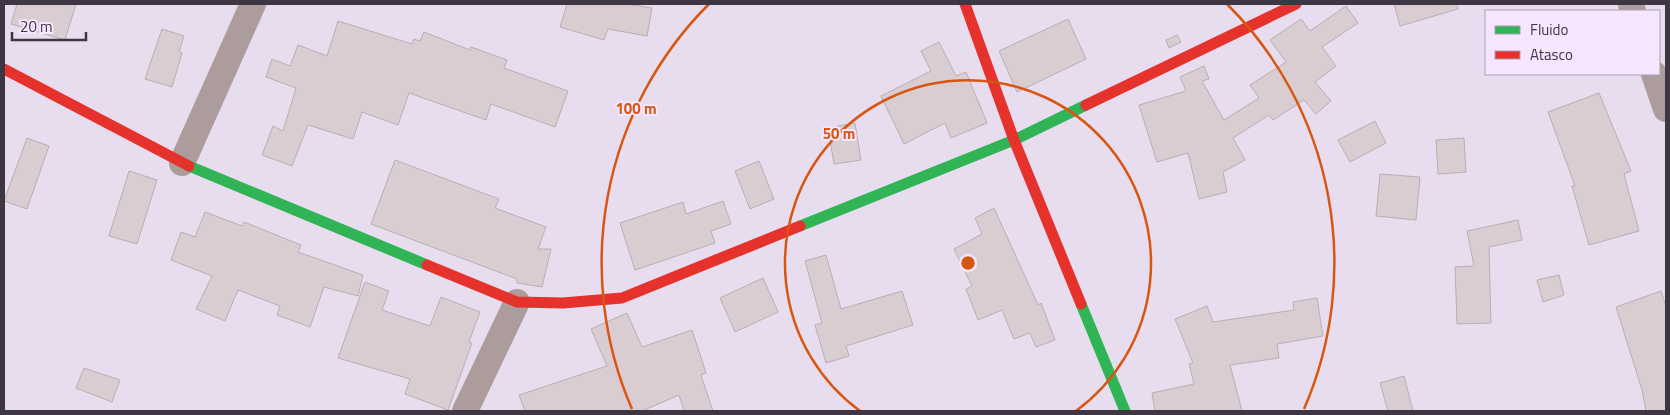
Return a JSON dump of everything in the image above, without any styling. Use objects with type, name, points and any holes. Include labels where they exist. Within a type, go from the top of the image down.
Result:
[{"type":"street","points":[[182,163],[253,4]]},
{"type":"street","points":[[965,4],[1014,140],[1125,411]]},
{"type":"street","points":[[4,69],[182,163],[517,302],[563,303],[622,298],[1014,140],[1296,4]]},
{"type":"street","points":[[1654,75],[1666,110]]},
{"type":"street","points":[[465,411],[517,302]]},
{"type":"building","points":[[17,4],[76,4],[65,40],[11,24]]},
{"type":"building","points":[[567,4],[626,4],[652,8],[647,36],[608,29],[604,40],[560,27]]},
{"type":"building","points":[[1394,4],[1457,4],[1458,9],[1400,26]]},
{"type":"building","points":[[1346,6],[1358,23],[1322,47],[1336,66],[1315,82],[1331,101],[1316,114],[1304,100],[1273,120],[1269,115],[1233,138],[1245,160],[1223,172],[1227,192],[1199,199],[1188,153],[1157,162],[1139,105],[1186,91],[1180,77],[1204,66],[1209,79],[1202,81],[1224,120],[1259,98],[1250,85],[1286,62],[1270,40],[1301,19],[1310,31]]},
{"type":"building","points":[[1068,19],[1086,59],[1017,92],[999,51]]},
{"type":"building","points":[[338,21],[412,44],[414,39],[420,41],[424,32],[470,50],[471,47],[507,60],[504,68],[568,91],[555,127],[491,104],[486,120],[409,93],[398,125],[362,112],[353,139],[308,125],[292,166],[262,155],[273,126],[283,131],[296,88],[266,77],[272,59],[290,66],[298,45],[327,56]]},
{"type":"building","points":[[162,29],[184,36],[179,52],[182,53],[172,87],[145,79]]},
{"type":"building","points":[[1177,35],[1181,42],[1169,48],[1166,40]]},
{"type":"building","points":[[939,42],[956,76],[966,72],[987,123],[951,138],[945,123],[904,144],[881,96],[931,71],[921,51]]},
{"type":"building","points":[[1599,93],[1631,171],[1624,174],[1639,231],[1589,245],[1572,186],[1575,186],[1548,112]]},
{"type":"building","points":[[1375,121],[1386,143],[1350,162],[1338,140]]},
{"type":"building","points":[[855,123],[861,160],[834,164],[828,128]]},
{"type":"building","points":[[27,138],[49,146],[27,209],[4,201]]},
{"type":"building","points":[[1464,138],[1466,172],[1438,174],[1436,140]]},
{"type":"building","points":[[395,160],[499,199],[495,208],[546,227],[538,249],[551,249],[542,287],[517,283],[517,279],[371,224]]},
{"type":"building","points":[[759,161],[774,199],[750,209],[735,171]]},
{"type":"building","points":[[129,171],[157,180],[137,244],[109,236]]},
{"type":"building","points":[[1380,174],[1420,177],[1416,220],[1376,216]]},
{"type":"building","points":[[723,201],[731,224],[711,231],[715,243],[635,270],[620,223],[683,202],[686,214]]},
{"type":"building","points":[[994,208],[1038,305],[1041,303],[1055,340],[1036,347],[1030,333],[1014,339],[1002,310],[978,320],[966,289],[972,286],[954,249],[982,234],[975,218]]},
{"type":"building","points":[[205,212],[242,226],[244,222],[301,245],[298,252],[363,275],[358,296],[324,287],[310,327],[277,315],[280,306],[238,290],[225,321],[196,309],[212,276],[171,260],[181,232],[195,237]]},
{"type":"building","points":[[1518,220],[1522,240],[1489,247],[1491,323],[1457,324],[1455,267],[1474,266],[1467,231]]},
{"type":"building","points":[[826,255],[841,309],[902,291],[913,325],[846,346],[849,356],[826,363],[815,325],[822,323],[805,261]]},
{"type":"building","points":[[1559,275],[1564,295],[1543,302],[1537,280]]},
{"type":"building","points":[[763,278],[778,312],[735,332],[720,298]]},
{"type":"building","points":[[365,282],[389,291],[382,310],[430,326],[441,297],[480,312],[469,342],[472,343],[448,410],[405,394],[410,379],[338,358]]},
{"type":"building","points":[[1661,291],[1666,306],[1666,411],[1646,411],[1642,390],[1616,307]]},
{"type":"building","points":[[1317,298],[1323,336],[1277,344],[1279,358],[1230,365],[1242,411],[1155,411],[1152,393],[1194,384],[1189,364],[1193,363],[1175,319],[1207,306],[1213,322],[1294,310],[1293,302]]},
{"type":"building","points":[[627,313],[642,347],[692,330],[706,373],[701,375],[713,411],[684,411],[679,395],[642,411],[525,411],[519,395],[607,366],[591,329]]},
{"type":"building","points":[[84,368],[120,380],[112,402],[76,388]]},
{"type":"building","points":[[1404,376],[1413,411],[1388,411],[1380,383]]},
{"type":"traffic: fast","points":[[800,226],[1014,140],[1086,105]]},
{"type":"traffic: fast","points":[[189,166],[427,265]]},
{"type":"traffic: fast","points":[[1081,304],[1125,411]]},
{"type":"traffic: jam","points":[[965,4],[1014,140],[1081,304]]},
{"type":"traffic: jam","points":[[1086,105],[1296,4]]},
{"type":"traffic: jam","points":[[4,69],[189,166]]},
{"type":"traffic: jam","points":[[427,265],[517,302],[563,303],[622,298],[800,226]]}]
